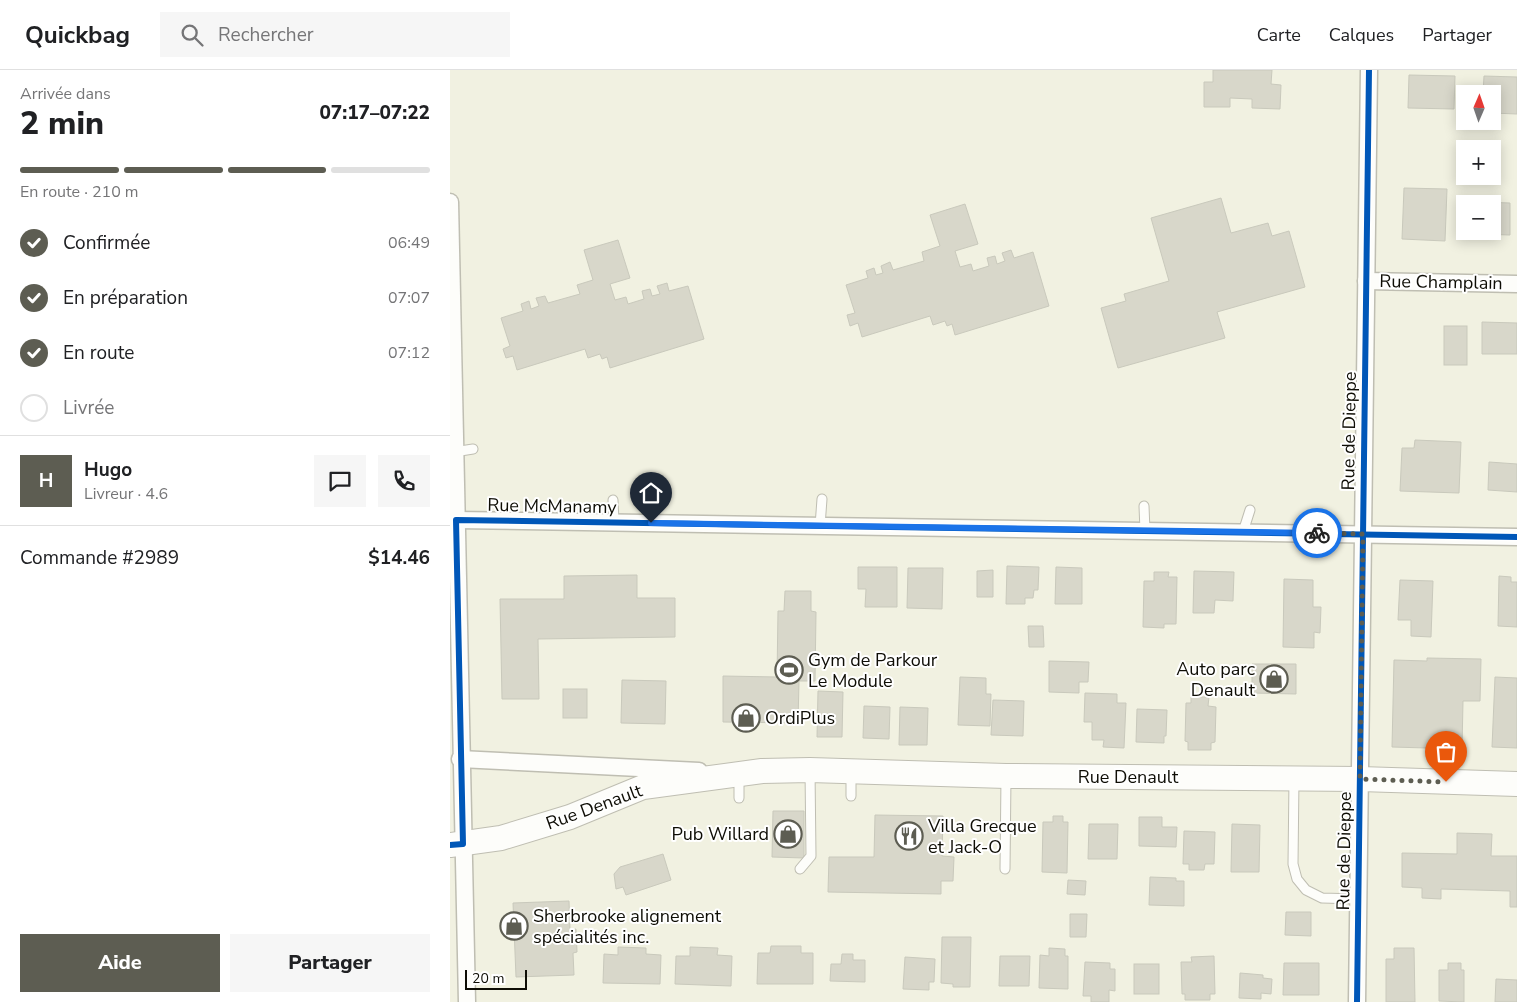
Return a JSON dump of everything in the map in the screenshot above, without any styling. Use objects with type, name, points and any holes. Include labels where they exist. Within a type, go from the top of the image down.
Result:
[{"type":"main road","name":"Rue Denault","points":[[456,844],[501,838],[561,820],[643,787],[739,773],[810,770],[1006,776],[1360,779],[1517,784]]},
{"type":"street","name":"Rue de Dieppe","points":[[1357,1002],[1369,70]]},
{"type":"street","points":[[450,202],[460,759],[456,844],[467,1002]]},
{"type":"street","name":"Rue Champlain","points":[[1366,281],[1517,284]]},
{"type":"street","name":"Rue McManamy","points":[[456,520],[1517,536]]},
{"type":"street","name":"Rue Denault","points":[[460,759],[739,773]]},
{"type":"lane","points":[[454,452],[473,448]]},
{"type":"lane","points":[[820,526],[822,498]]},
{"type":"lane","points":[[613,500],[614,522]]},
{"type":"lane","points":[[1144,506],[1145,531]]},
{"type":"lane","points":[[1243,532],[1250,510]]},
{"type":"lane","points":[[800,869],[811,856],[810,770]]},
{"type":"lane","points":[[851,771],[851,796]]},
{"type":"lane","points":[[739,773],[739,798]]},
{"type":"lane","points":[[1005,869],[1006,776]]},
{"type":"lane","points":[[1294,779],[1293,864],[1297,879],[1306,890],[1322,898],[1358,899]]},
{"type":"path","points":[[946,829],[1005,829]]},
{"type":"building","points":[[1213,70],[1272,70],[1271,84],[1281,85],[1280,109],[1252,108],[1252,99],[1230,98],[1230,107],[1204,107],[1204,82],[1213,82]]},
{"type":"building","points":[[1409,75],[1455,76],[1454,109],[1408,108]]},
{"type":"building","points":[[1484,76],[1517,77],[1517,114],[1501,113],[1501,85],[1484,85]]},
{"type":"building","points":[[1404,188],[1447,189],[1445,241],[1402,239]]},
{"type":"building","points":[[1221,198],[1231,233],[1268,223],[1272,236],[1289,231],[1305,287],[1217,312],[1225,338],[1118,368],[1101,308],[1126,301],[1124,294],[1169,281],[1151,218]]},
{"type":"building","points":[[1501,203],[1510,203],[1510,235],[1501,235]]},
{"type":"building","points":[[965,204],[978,244],[955,251],[960,267],[971,264],[973,271],[989,266],[987,258],[995,256],[997,264],[1005,261],[1002,253],[1011,250],[1014,258],[1033,252],[1049,306],[955,335],[952,324],[947,326],[945,321],[933,325],[930,316],[862,337],[858,323],[850,326],[847,315],[855,313],[846,285],[868,278],[866,271],[874,268],[876,275],[883,273],[881,266],[890,262],[893,270],[924,261],[922,252],[940,246],[930,215]]},
{"type":"building","points":[[618,240],[630,278],[610,284],[615,300],[626,297],[628,304],[644,299],[642,291],[650,289],[652,296],[660,294],[657,286],[667,283],[669,291],[688,286],[704,339],[610,368],[607,357],[602,359],[600,354],[588,358],[585,349],[517,370],[513,356],[506,358],[503,349],[510,346],[501,318],[523,311],[521,304],[529,301],[531,309],[539,306],[536,298],[545,296],[548,303],[580,294],[577,285],[593,280],[584,250]]},
{"type":"building","points":[[1482,322],[1517,323],[1517,354],[1482,354]]},
{"type":"building","points":[[1444,326],[1467,326],[1467,365],[1444,365]]},
{"type":"building","points":[[1415,440],[1461,442],[1459,493],[1400,491],[1402,448],[1414,448]]},
{"type":"building","points":[[1489,462],[1517,464],[1517,492],[1488,490]]},
{"type":"building","points":[[1007,566],[1039,567],[1038,590],[1034,590],[1033,598],[1025,598],[1025,604],[1006,604]]},
{"type":"building","points":[[858,567],[897,567],[897,607],[865,607],[866,589],[858,589]]},
{"type":"building","points":[[1056,567],[1082,568],[1082,604],[1055,604]]},
{"type":"building","points":[[908,568],[943,568],[942,609],[907,608]]},
{"type":"building","points":[[993,570],[993,597],[977,597],[977,571]]},
{"type":"building","points":[[1194,571],[1234,572],[1233,601],[1215,600],[1214,613],[1193,613]]},
{"type":"building","points":[[1154,572],[1169,572],[1168,577],[1177,577],[1176,624],[1164,624],[1164,628],[1143,627],[1144,581],[1154,581]]},
{"type":"building","points":[[637,575],[637,598],[675,598],[675,637],[538,639],[539,699],[502,699],[500,599],[564,599],[564,576]]},
{"type":"building","points":[[1499,576],[1511,577],[1511,582],[1517,582],[1517,627],[1498,626]]},
{"type":"building","points":[[1284,579],[1313,580],[1313,607],[1321,607],[1320,633],[1314,632],[1314,648],[1283,647]]},
{"type":"building","points":[[1400,580],[1433,581],[1431,637],[1411,636],[1411,620],[1398,620]]},
{"type":"building","points":[[785,591],[811,591],[811,611],[816,612],[815,681],[799,681],[798,723],[723,722],[723,676],[777,677],[778,611],[784,611]]},
{"type":"building","points":[[1028,626],[1043,626],[1044,647],[1029,647]]},
{"type":"building","points":[[1427,658],[1481,659],[1480,701],[1463,701],[1462,749],[1392,747],[1394,660],[1427,661]]},
{"type":"building","points":[[1049,661],[1089,662],[1088,682],[1079,682],[1079,693],[1049,692]]},
{"type":"building","name":"Auto parc Denault","points":[[1252,664],[1296,664],[1296,694],[1252,693]]},
{"type":"building","points":[[960,677],[986,678],[986,694],[991,694],[990,726],[958,725]]},
{"type":"building","points":[[1495,677],[1517,678],[1517,748],[1492,747]]},
{"type":"building","points":[[622,680],[666,681],[665,724],[621,723]]},
{"type":"building","points":[[563,689],[587,689],[587,718],[563,718]]},
{"type":"building","points":[[818,691],[843,692],[842,737],[817,737]]},
{"type":"building","points":[[1085,693],[1117,694],[1117,703],[1126,703],[1124,748],[1103,747],[1104,740],[1092,740],[1092,722],[1084,722]]},
{"type":"building","points":[[1191,697],[1209,697],[1208,706],[1216,707],[1215,742],[1211,743],[1211,750],[1188,750],[1188,742],[1185,741],[1186,703],[1191,703]]},
{"type":"building","points":[[993,700],[1024,701],[1023,736],[991,735]]},
{"type":"building","points":[[864,706],[890,707],[889,739],[863,738]]},
{"type":"building","points":[[900,707],[928,708],[927,745],[899,745]]},
{"type":"building","points":[[1137,709],[1167,710],[1164,743],[1136,742]]},
{"type":"building","name":"Pub Willard","points":[[773,811],[804,811],[804,858],[772,857]]},
{"type":"building","name":"Villa Grecque et Jack-O","points":[[875,815],[943,816],[942,856],[954,857],[953,881],[941,881],[941,894],[828,892],[829,857],[874,857]]},
{"type":"building","points":[[1053,816],[1063,816],[1063,822],[1068,822],[1067,873],[1042,872],[1043,822],[1053,822]]},
{"type":"building","points":[[1139,817],[1162,817],[1162,827],[1177,827],[1176,847],[1139,846]]},
{"type":"building","points":[[1089,824],[1118,824],[1117,859],[1088,859]]},
{"type":"building","points":[[1232,824],[1260,825],[1259,872],[1231,872]]},
{"type":"building","points":[[1184,831],[1215,832],[1214,864],[1205,864],[1204,870],[1189,870],[1189,864],[1183,864]]},
{"type":"building","points":[[1457,833],[1492,834],[1491,856],[1517,856],[1517,907],[1510,907],[1510,891],[1441,889],[1441,899],[1422,898],[1422,888],[1402,887],[1402,853],[1457,854]]},
{"type":"building","points":[[663,854],[671,880],[626,895],[623,887],[616,889],[614,874],[620,867]]},
{"type":"building","points":[[1150,877],[1176,878],[1176,881],[1184,881],[1184,906],[1149,905]]},
{"type":"building","points":[[1068,880],[1086,881],[1085,895],[1067,894]]},
{"type":"building","points":[[569,901],[570,930],[576,929],[577,952],[573,953],[574,975],[516,977],[513,903]]},
{"type":"building","points":[[1286,912],[1311,912],[1311,936],[1285,935]]},
{"type":"building","points":[[1070,914],[1087,914],[1086,937],[1070,937]]},
{"type":"building","points":[[942,937],[971,937],[970,987],[953,987],[953,984],[941,983]]},
{"type":"building","points":[[771,946],[801,946],[801,953],[813,953],[813,984],[757,984],[758,953],[770,953]]},
{"type":"building","points":[[618,947],[646,948],[646,954],[661,955],[660,984],[603,983],[604,954],[618,955]]},
{"type":"building","points":[[690,947],[718,948],[717,955],[732,956],[731,986],[675,984],[676,956],[690,956]]},
{"type":"building","points":[[1049,948],[1065,949],[1065,956],[1068,956],[1068,989],[1039,988],[1040,955],[1049,956]]},
{"type":"building","points":[[1394,948],[1414,948],[1415,1002],[1386,1002],[1386,959],[1394,959]]},
{"type":"building","points":[[842,954],[853,954],[853,960],[865,960],[865,982],[830,981],[831,964],[841,964]]},
{"type":"building","points":[[1000,956],[1030,956],[1029,986],[999,986]]},
{"type":"building","points":[[1214,956],[1215,994],[1210,994],[1210,1000],[1185,1000],[1185,994],[1182,994],[1181,962],[1192,962],[1191,957]]},
{"type":"building","points":[[905,957],[935,959],[934,982],[929,982],[929,990],[903,989]]},
{"type":"building","points":[[1085,962],[1110,963],[1110,969],[1115,969],[1115,991],[1109,990],[1109,1002],[1091,1002],[1091,996],[1083,996]]},
{"type":"building","points":[[1284,963],[1319,963],[1319,995],[1283,995]]},
{"type":"building","points":[[1448,963],[1461,963],[1461,970],[1464,970],[1464,1002],[1439,1001],[1439,970],[1448,970]]},
{"type":"building","points":[[1134,964],[1159,964],[1159,994],[1134,994]]},
{"type":"building","points":[[1240,973],[1263,975],[1263,978],[1272,979],[1271,994],[1261,993],[1261,999],[1239,998]]},
{"type":"building","points":[[1496,979],[1517,980],[1517,1002],[1495,1002]]},
{"type":"cycle path","points":[[1357,1002],[1369,70]]},
{"type":"cycle path","points":[[450,845],[463,844],[456,520],[1517,537]]},
{"type":"way so far","points":[[1317,533],[1363,534],[1360,779],[1446,782]]},
{"type":"place","name":"Gym de Parkour Le Module","points":[[789,670]]},
{"type":"place","name":"Auto parc Denault","points":[[1274,679]]},
{"type":"place","name":"OrdiPlus","points":[[746,718]]},
{"type":"place","name":"Pub Willard","points":[[788,834]]},
{"type":"place","name":"Villa Grecque et Jack-O","points":[[909,836]]},
{"type":"place","name":"Sherbrooke alignement spécialités inc.","points":[[514,926]]},
{"type":"route","points":[[651,523],[1317,533]]}]
